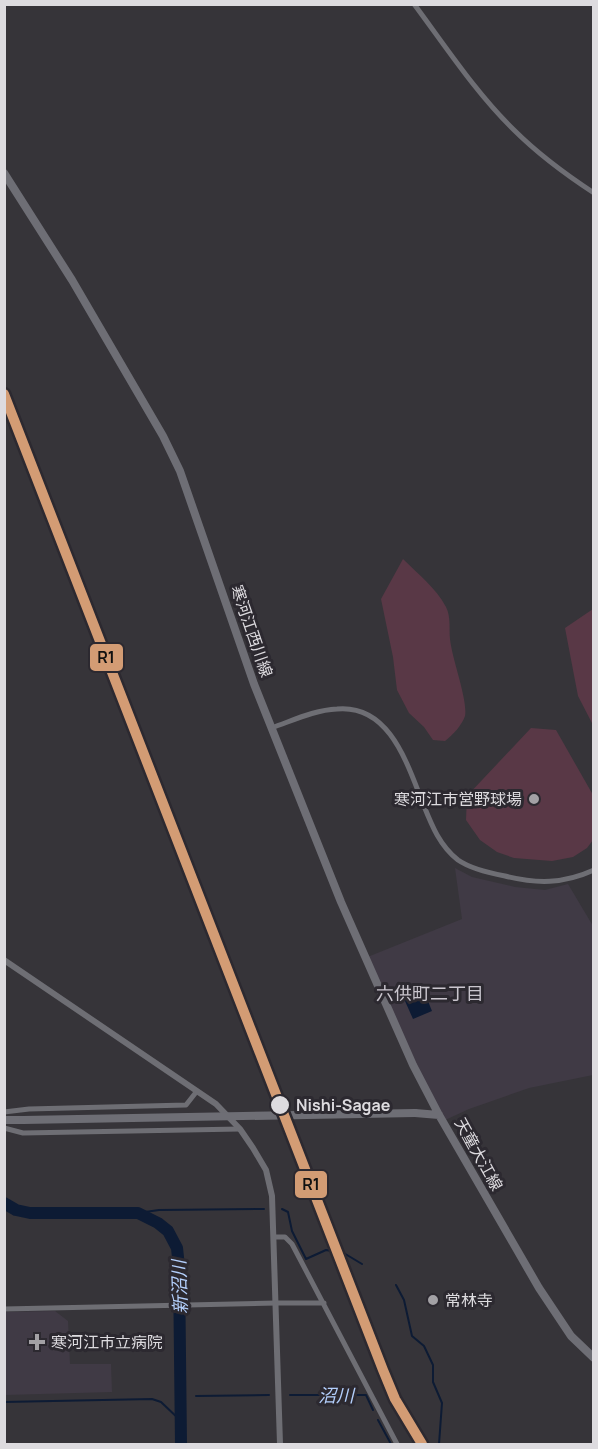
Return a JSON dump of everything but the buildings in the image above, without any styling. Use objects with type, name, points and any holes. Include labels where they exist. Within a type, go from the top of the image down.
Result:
[{"type":"main road","name":"寒河江西川線","points":[[4,173],[72,280],[163,436],[180,471],[271,728],[360,948],[413,1065],[439,1114]]},
{"type":"main road","name":"天童大江線","points":[[4,1120],[439,1114],[561,1323],[580,1346],[594,1358]]},
{"type":"street","points":[[414,4],[492,107],[513,130],[546,159],[594,193]]},
{"type":"street","points":[[271,728],[338,708],[362,712],[381,724],[398,744],[431,824],[440,840],[459,861],[491,873],[532,882],[571,880],[594,870]]},
{"type":"street","points":[[4,960],[216,1104],[240,1129],[266,1170],[272,1196],[280,1444]]},
{"type":"street","points":[[4,1112],[29,1109],[186,1106],[197,1090]]},
{"type":"street","points":[[4,1128],[23,1133],[240,1129]]},
{"type":"street","points":[[274,1237],[285,1237],[292,1244],[397,1444]]},
{"type":"street","points":[[4,1309],[174,1304],[324,1303]]},
{"type":"shaded area","points":[[403,559],[437,594],[449,615],[451,647],[462,690],[465,716],[454,733],[445,741],[433,740],[424,727],[409,713],[397,690],[381,599]]},
{"type":"shaded area","points":[[593,609],[593,725],[578,696],[565,628]]},
{"type":"shaded area","points":[[531,728],[556,730],[593,795],[593,840],[587,848],[573,857],[552,861],[514,858],[497,852],[480,840],[466,820],[467,796]]},
{"type":"shaded area","points":[[455,868],[472,877],[515,887],[545,890],[568,884],[593,926],[593,1075],[529,1088],[469,1109],[443,1121],[365,958],[462,919]]},
{"type":"shaded area","name":"寒河江市立病院","points":[[55,1311],[68,1321],[70,1364],[111,1364],[112,1392],[5,1395],[5,1312]]},
{"type":"water","points":[[421,984],[432,1011],[413,1019],[401,992]]},
{"type":"waterway","name":"新沼川","points":[[4,1203],[16,1210],[30,1213],[138,1213],[168,1231],[177,1248],[179,1267],[181,1444]]},
{"type":"waterway","points":[[138,1213],[159,1210],[264,1209]]},
{"type":"waterway","points":[[282,1209],[288,1212],[292,1231],[306,1259],[326,1250],[332,1251]]},
{"type":"waterway","points":[[342,1252],[362,1264]]},
{"type":"waterway","points":[[396,1285],[404,1300],[412,1336],[424,1346],[433,1365],[433,1382],[442,1403],[439,1444]]},
{"type":"waterway","name":"沼川","points":[[196,1396],[269,1395]]},
{"type":"waterway","name":"沼川","points":[[290,1395],[366,1395],[373,1410]]},
{"type":"waterway","points":[[4,1402],[152,1399],[161,1402],[181,1421]]},
{"type":"waterway","name":"沼川","points":[[378,1420],[391,1444]]},
{"type":"transit line","name":"R1","points":[[4,394],[383,1370],[395,1399],[422,1444]]},
{"type":"place","name":"寒河江市営野球場","points":[[534,799]]},
{"type":"place","name":"Nishi-Sagae","points":[[280,1105]]},
{"type":"place","name":"常林寺","points":[[433,1300]]},
{"type":"place","name":"寒河江市立病院","points":[[37,1342]]},
{"type":"district","name":"六供町二丁目","points":[[430,993]]}]
